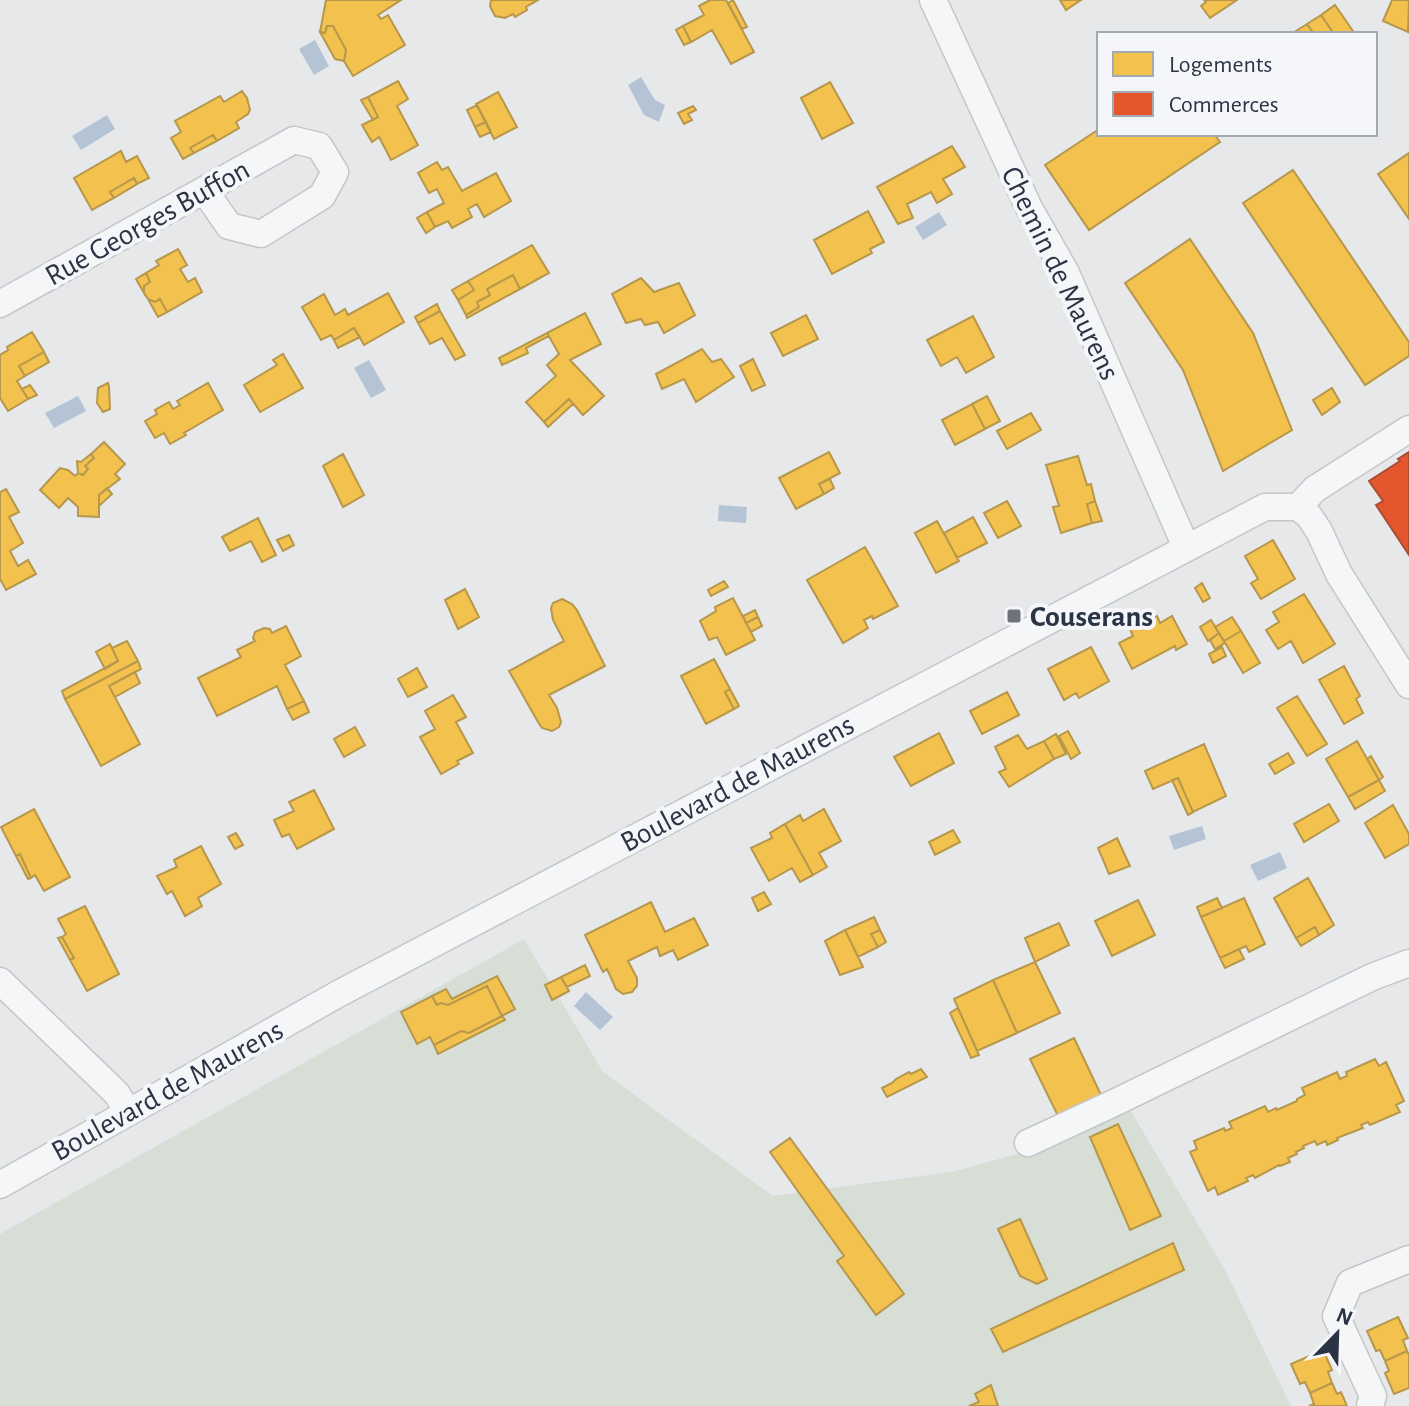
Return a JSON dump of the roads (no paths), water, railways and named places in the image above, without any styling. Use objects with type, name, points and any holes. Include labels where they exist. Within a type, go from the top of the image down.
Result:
[{"type":"street","name":"Chemin de Maurens","points":[[933,0],[1029,208],[1066,273],[1186,547]]},
{"type":"street","name":"Rue Georges Buffon","points":[[0,304],[204,190],[294,140],[319,146],[335,172],[322,196],[261,234],[229,226],[204,190]]},
{"type":"street","points":[[1409,429],[1315,489],[1298,507],[1319,531],[1339,574],[1409,685]]},
{"type":"street","name":"Boulevard de Maurens","points":[[0,1185],[351,986],[1186,547],[1265,507],[1298,507]]},
{"type":"street","points":[[1028,1143],[1372,977],[1409,963]]},
{"type":"street","points":[[0,981],[109,1086],[128,1112]]},
{"type":"street","points":[[1370,1406],[1373,1396],[1336,1316],[1350,1283],[1409,1259]]},
{"type":"water","points":[[315,40],[329,66],[314,75],[299,49]]},
{"type":"water","points":[[641,77],[655,100],[665,105],[659,122],[644,115],[628,85]]},
{"type":"water","points":[[107,115],[115,129],[81,150],[72,136]]},
{"type":"water","points":[[939,212],[947,225],[923,240],[915,227]]},
{"type":"water","points":[[369,360],[386,390],[371,398],[354,368]]},
{"type":"water","points":[[78,396],[86,411],[54,428],[45,413]]},
{"type":"water","points":[[719,505],[747,507],[746,523],[718,521]]},
{"type":"water","points":[[1202,826],[1206,839],[1174,850],[1169,836]]},
{"type":"water","points":[[1280,852],[1287,868],[1258,881],[1250,865]]},
{"type":"water","points":[[586,992],[613,1017],[600,1030],[574,1006]]},
{"type":"place","name":"Couserans","points":[[1014,616]]}]
